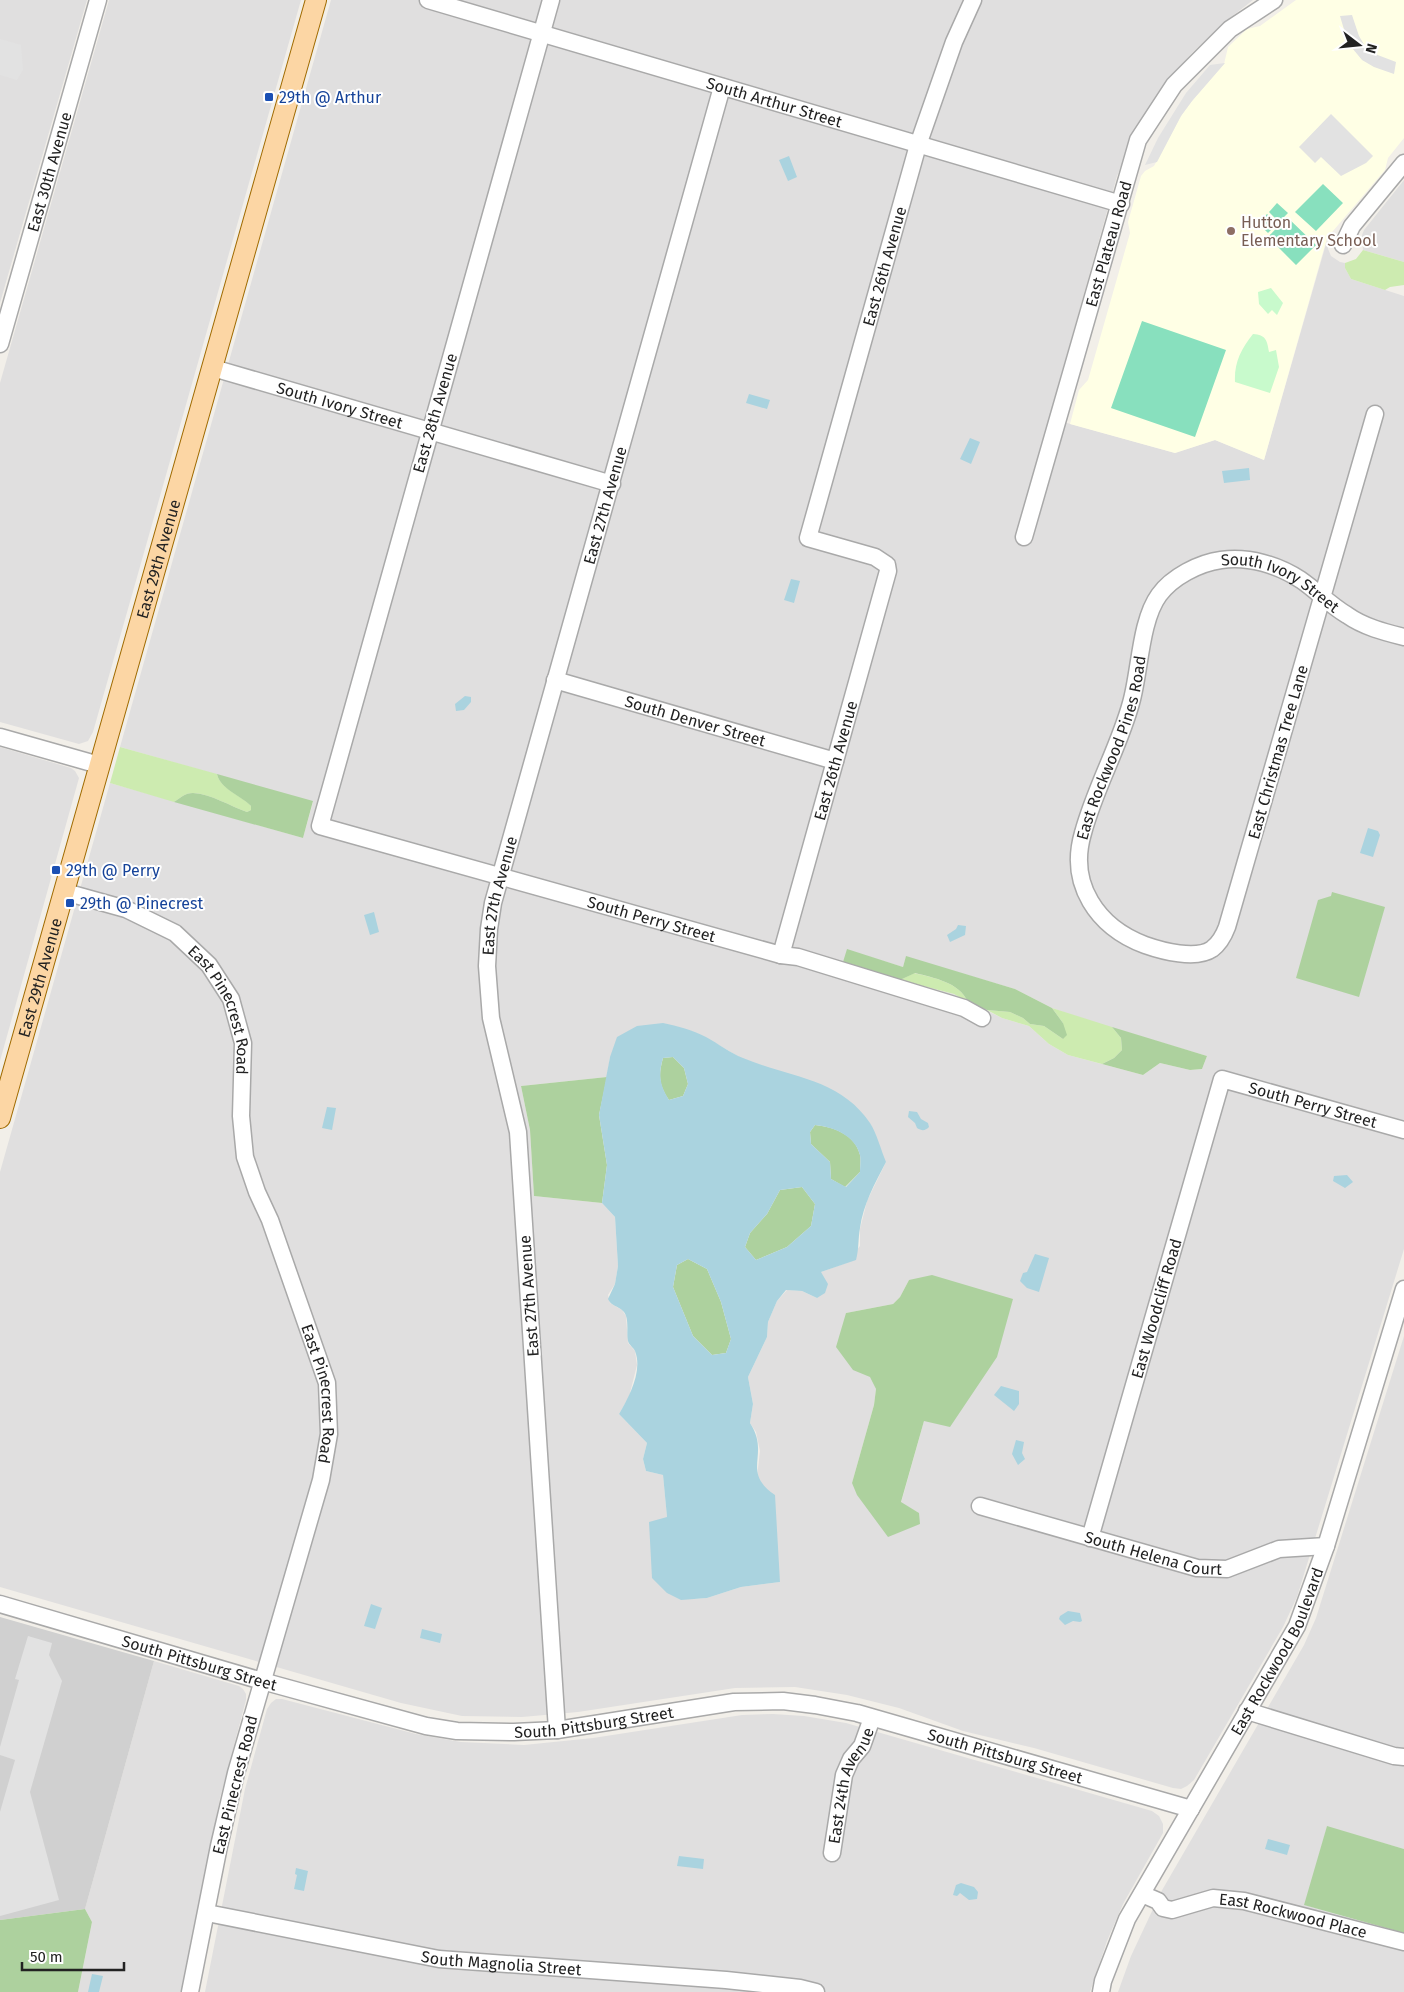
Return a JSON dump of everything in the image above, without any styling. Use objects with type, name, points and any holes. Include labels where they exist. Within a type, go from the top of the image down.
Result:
[{"type":"main road","name":"East 29th Avenue","points":[[0,1118],[316,0]]},
{"type":"street","name":"East 30th Avenue","points":[[0,344],[98,0]]},
{"type":"street","name":"South Arthur Street","points":[[428,0],[1121,204]]},
{"type":"street","name":"East 28th Avenue","points":[[320,826],[551,0]]},
{"type":"street","name":"East 26th Avenue","points":[[781,955],[887,577],[887,565],[875,557],[808,538],[918,145],[954,42],[973,0]]},
{"type":"street","name":"East Plateau Road","points":[[1024,537],[1138,140],[1174,85],[1230,29],[1274,0]]},
{"type":"street","name":"East 27th Avenue","points":[[557,1730],[518,1132],[490,1009],[489,930],[493,903],[722,87]]},
{"type":"street","points":[[1343,246],[1352,226],[1404,163]]},
{"type":"street","name":"South Ivory Street","points":[[212,368],[612,484]]},
{"type":"street","name":"East Christmas Tree Lane","points":[[1088,900],[1105,921],[1134,940],[1153,948],[1175,953],[1199,954],[1211,949],[1222,939],[1375,414]]},
{"type":"street","name":"South Ivory Street","points":[[1158,596],[1178,577],[1200,566],[1220,560],[1245,559],[1268,563],[1287,571],[1348,616],[1366,625],[1404,637]]},
{"type":"street","name":"East Rockwood Pines Road","points":[[1088,900],[1081,880],[1079,860],[1082,833],[1132,702],[1143,637],[1158,596]]},
{"type":"street","name":"South Denver Street","points":[[555,680],[835,761]]},
{"type":"street","points":[[0,737],[99,765]]},
{"type":"street","name":"South Perry Street","points":[[320,826],[500,878],[781,955],[798,957],[955,1005],[982,1018]]},
{"type":"street","name":"East Pinecrest Road","points":[[65,892],[126,909],[175,933],[209,965],[231,999],[243,1043],[241,1116],[245,1157],[257,1192],[270,1220],[327,1384],[329,1434],[321,1480],[234,1782],[219,1846],[190,1992]]},
{"type":"street","name":"South Perry Street","points":[[1222,1080],[1404,1130]]},
{"type":"street","name":"East Woodcliff Road","points":[[1090,1538],[1222,1080]]},
{"type":"street","name":"East Rockwood Boulevard","points":[[1101,1992],[1103,1981],[1127,1919],[1296,1626],[1326,1546],[1404,1289]]},
{"type":"street","name":"South Helena Court","points":[[980,1506],[1197,1568],[1227,1569],[1279,1548],[1326,1546]]},
{"type":"street","name":"South Pittsburg Street","points":[[0,1604],[262,1681],[426,1726],[457,1731],[514,1732],[557,1730],[734,1702],[784,1701],[815,1704],[872,1718],[1191,1809]]},
{"type":"street","points":[[1247,1711],[1394,1756],[1404,1757]]},
{"type":"street","name":"East 24th Avenue","points":[[832,1853],[844,1775],[851,1760],[862,1746],[872,1718]]},
{"type":"street","name":"East Rockwood Place","points":[[1142,1894],[1158,1901],[1163,1908],[1172,1910],[1214,1898],[1228,1899],[1404,1942]]},
{"type":"street","name":"South Magnolia Street","points":[[206,1913],[438,1959],[726,1980],[805,1991]]},
{"type":"shaded area","points":[[0,0],[87,0],[0,303]]},
{"type":"shaded area","points":[[109,0],[301,0],[93,732],[88,741],[79,744],[0,722],[0,383]]},
{"type":"shaded area","points":[[331,0],[1253,0],[1226,21],[1192,53],[1163,87],[1139,124],[1117,176],[1049,418],[1175,453],[1215,440],[1264,460],[1326,244],[1331,256],[1345,263],[1345,268],[1351,279],[1404,296],[1404,1249],[1297,1597],[1283,1627],[1194,1780],[1181,1789],[1173,1788],[1034,1748],[963,1731],[899,1708],[847,1695],[795,1687],[735,1688],[578,1712],[522,1717],[462,1716],[401,1703],[0,1587],[0,1172],[110,783],[303,838],[313,802],[120,747]],"holes":[[[847,950],[903,967],[906,957],[1015,989],[1052,1008],[1089,1021],[1207,1056],[1202,1069],[1190,1070],[1160,1063],[1143,1075],[1068,1055],[1049,1044],[1029,1026],[1002,1018],[954,994],[851,968]],[[705,1037],[741,1058],[768,1068],[886,1162],[867,1201],[860,1229],[860,1246],[846,1263],[821,1272],[817,1298],[802,1291],[787,1290],[777,1301],[768,1322],[767,1337],[748,1377],[753,1404],[750,1423],[756,1432],[760,1451],[757,1477],[764,1488],[780,1582],[741,1587],[707,1598],[695,1599],[667,1517],[663,1475],[646,1471],[643,1459],[647,1443],[619,1414],[629,1397],[637,1365],[635,1351],[628,1343],[626,1316],[622,1310],[610,1303],[608,1295],[615,1284],[618,1266],[615,1217],[602,1203],[534,1196],[530,1130],[521,1086],[607,1077],[610,1057]],[[909,1280],[924,1421],[901,1503],[919,1513],[852,1483],[874,1405],[876,1389],[846,1313],[893,1304],[900,1297]]]},
{"type":"shaded area","name":"Hutton Elementary School","points":[[1296,0],[1404,0],[1404,138],[1388,158],[1385,170],[1327,238],[1264,460],[1215,440],[1175,453],[1070,424],[1079,390],[1088,380],[1130,233],[1128,222],[1141,176],[1145,171],[1154,166],[1181,116],[1224,64],[1228,47],[1247,29],[1260,26]]},
{"type":"shaded area","points":[[1352,15],[1359,36],[1365,46],[1375,54],[1396,62],[1394,74],[1374,67],[1362,60],[1348,43],[1340,16]]},
{"type":"shaded area","points":[[0,39],[21,45],[23,70],[17,80],[0,75]]},
{"type":"shaded area","points":[[1225,63],[1181,116],[1157,162],[1145,165],[1158,138],[1186,93],[1210,65]]},
{"type":"shaded area","points":[[1331,114],[1373,156],[1366,163],[1341,176],[1321,157],[1315,163],[1299,147]]},
{"type":"shaded area","points":[[1404,180],[1404,262],[1363,250],[1362,235]]},
{"type":"shaded area","points":[[0,747],[71,768],[79,778],[0,1061]]},
{"type":"shaded area","points":[[1404,1336],[1404,1849],[1327,1827],[1305,1905],[1404,1933],[1404,1992],[1118,1992],[1131,1956],[1161,1892],[1304,1645],[1316,1618]]},
{"type":"shaded area","points":[[0,1617],[154,1661],[85,1909],[0,1920]]},
{"type":"shaded area","points":[[28,1636],[52,1643],[49,1655],[62,1681],[30,1792],[59,1900],[0,1916],[0,1812],[15,1760],[0,1755],[0,1747],[19,1680],[15,1679]]},
{"type":"shaded area","points":[[154,1661],[239,1686],[246,1694],[220,1798],[182,1992],[78,1992],[92,1922],[85,1909]]},
{"type":"shaded area","points":[[276,1699],[416,1734],[461,1742],[524,1745],[593,1738],[742,1715],[804,1716],[846,1723],[1152,1811],[1159,1816],[1163,1824],[1163,1833],[1123,1904],[1107,1941],[1090,1992],[205,1992],[245,1789],[267,1709]]},
{"type":"green space","points":[[1323,184],[1343,203],[1316,231],[1295,212]]},
{"type":"green space","points":[[1277,203],[1288,213],[1279,222],[1269,212]]},
{"type":"green space","points":[[1267,214],[1277,224],[1268,233],[1258,223]]},
{"type":"green space","points":[[1287,217],[1316,245],[1296,265],[1268,237]]},
{"type":"green space","points":[[1363,250],[1404,262],[1404,285],[1390,287],[1385,290],[1351,279],[1345,268],[1345,263],[1356,259]]},
{"type":"green space","points":[[1271,288],[1283,303],[1277,315],[1272,310],[1268,314],[1259,304],[1258,292]]},
{"type":"green space","points":[[1142,321],[1226,350],[1195,437],[1111,408]]},
{"type":"green space","points":[[1253,334],[1265,339],[1269,352],[1276,350],[1279,367],[1270,393],[1235,382],[1239,356]]},
{"type":"green space","points":[[120,747],[217,774],[222,784],[247,802],[251,806],[251,810],[247,812],[214,798],[193,793],[185,795],[174,802],[110,783]]},
{"type":"green space","points":[[217,774],[313,801],[303,838],[174,802],[185,795],[193,793],[214,798],[247,812],[251,810],[251,806],[247,802],[222,784]]},
{"type":"green space","points":[[1332,892],[1385,907],[1359,997],[1296,978],[1318,900],[1331,896]]},
{"type":"green space","points":[[847,949],[903,967],[906,956],[1015,989],[1052,1008],[1063,1023],[1067,1035],[1063,1039],[1044,1026],[1030,1024],[1023,1018],[1010,1012],[987,1010],[968,1002],[959,990],[938,979],[915,973],[900,980],[851,968],[843,962]]},
{"type":"green space","points":[[914,973],[938,979],[952,985],[964,995],[968,1002],[954,994],[900,980]]},
{"type":"green space","points":[[1052,1008],[1112,1027],[1121,1038],[1122,1050],[1114,1058],[1102,1064],[1068,1055],[1049,1044],[1029,1026],[1002,1018],[987,1010],[1010,1012],[1023,1018],[1030,1024],[1044,1026],[1063,1039],[1063,1023]]},
{"type":"green space","points":[[1112,1027],[1207,1056],[1202,1069],[1190,1070],[1160,1063],[1143,1075],[1102,1064],[1114,1058],[1122,1050],[1121,1038]]},
{"type":"green space","points":[[673,1057],[684,1068],[688,1084],[683,1096],[669,1100],[661,1085],[660,1070],[663,1058]]},
{"type":"green space","points":[[607,1077],[599,1115],[607,1165],[602,1203],[534,1196],[530,1130],[521,1086]]},
{"type":"green space","points":[[815,1125],[842,1133],[857,1148],[860,1157],[860,1172],[845,1187],[831,1179],[830,1162],[811,1144],[810,1132]]},
{"type":"green space","points":[[802,1187],[815,1204],[811,1226],[787,1247],[756,1260],[745,1247],[750,1233],[767,1214],[780,1190]]},
{"type":"green space","points":[[688,1259],[707,1269],[721,1302],[731,1339],[726,1353],[712,1355],[693,1336],[673,1287],[677,1265]]},
{"type":"green space","points":[[932,1275],[1013,1299],[997,1357],[950,1427],[924,1421],[901,1502],[919,1513],[920,1524],[888,1537],[857,1495],[852,1483],[874,1405],[876,1389],[870,1377],[853,1370],[836,1347],[846,1313],[893,1304],[900,1297],[909,1280]]},
{"type":"green space","points":[[1327,1826],[1404,1849],[1404,1933],[1304,1905]]},
{"type":"green space","points":[[85,1909],[92,1922],[78,1992],[0,1992],[0,1920]]},
{"type":"water","points":[[789,156],[797,177],[788,181],[779,160]]},
{"type":"water","points":[[749,394],[770,400],[767,409],[746,403]]},
{"type":"water","points":[[970,438],[980,442],[971,464],[960,459]]},
{"type":"water","points":[[1249,468],[1250,480],[1224,483],[1222,471]]},
{"type":"water","points":[[791,579],[800,581],[794,603],[784,600]]},
{"type":"water","points":[[465,696],[471,697],[471,702],[464,710],[456,711],[455,704]]},
{"type":"water","points":[[1368,828],[1378,831],[1380,835],[1373,857],[1360,853]]},
{"type":"water","points":[[374,912],[379,932],[370,935],[364,915]]},
{"type":"water","points":[[958,925],[966,926],[965,935],[950,942],[947,935],[956,929]]},
{"type":"water","points":[[663,1023],[685,1028],[706,1037],[743,1058],[828,1088],[858,1108],[870,1123],[886,1162],[864,1211],[856,1260],[821,1272],[828,1284],[825,1293],[817,1298],[802,1291],[786,1290],[777,1301],[768,1322],[767,1337],[748,1377],[753,1404],[750,1423],[756,1434],[758,1444],[757,1470],[759,1478],[775,1495],[780,1582],[741,1587],[707,1598],[681,1600],[667,1593],[652,1578],[649,1522],[667,1517],[663,1475],[646,1471],[643,1459],[647,1443],[619,1414],[634,1384],[637,1359],[635,1351],[628,1341],[625,1314],[608,1299],[615,1284],[618,1266],[615,1217],[602,1203],[607,1165],[599,1115],[610,1057],[617,1037],[637,1026]],"holes":[[[673,1057],[684,1068],[688,1084],[683,1096],[669,1100],[666,1095],[660,1075],[663,1058]],[[815,1125],[836,1130],[848,1137],[857,1148],[860,1157],[860,1172],[846,1187],[831,1179],[830,1162],[811,1144],[810,1132]],[[802,1187],[815,1204],[811,1226],[787,1247],[756,1260],[745,1247],[750,1233],[767,1214],[780,1190]],[[688,1259],[707,1269],[721,1302],[731,1339],[726,1353],[712,1355],[693,1336],[673,1287],[677,1265]]]},
{"type":"water","points":[[327,1107],[336,1108],[332,1130],[322,1128]]},
{"type":"water","points":[[909,1111],[917,1112],[921,1119],[928,1123],[929,1127],[923,1130],[917,1128],[915,1123],[908,1117]]},
{"type":"water","points":[[1347,1175],[1353,1182],[1345,1188],[1333,1181],[1334,1176]]},
{"type":"water","points":[[1035,1254],[1049,1258],[1039,1292],[1027,1288],[1020,1281],[1023,1273],[1027,1272]]},
{"type":"water","points":[[1001,1386],[1019,1391],[1019,1404],[1014,1411],[994,1395]]},
{"type":"water","points":[[1016,1440],[1024,1442],[1022,1453],[1025,1459],[1018,1465],[1012,1454]]},
{"type":"water","points":[[371,1604],[382,1608],[375,1629],[364,1626]]},
{"type":"water","points":[[1068,1611],[1080,1613],[1082,1621],[1073,1621],[1065,1625],[1059,1619],[1060,1616]]},
{"type":"water","points":[[422,1629],[442,1634],[440,1643],[420,1638]]},
{"type":"water","points":[[1268,1839],[1290,1845],[1287,1855],[1265,1849]]},
{"type":"water","points":[[679,1856],[704,1859],[703,1869],[677,1866]]},
{"type":"water","points":[[296,1868],[308,1871],[304,1891],[294,1889],[297,1875],[295,1874]]},
{"type":"water","points":[[961,1883],[974,1887],[978,1892],[977,1899],[969,1900],[960,1893],[957,1896],[953,1895],[956,1885]]},
{"type":"water","points":[[92,1974],[103,1976],[99,1992],[88,1992]]},
{"type":"place","name":"29th @ Arthur","points":[[269,97]]},
{"type":"place","name":"Hutton Elementary School","points":[[1231,231]]},
{"type":"place","name":"29th @ Perry","points":[[56,870]]},
{"type":"place","name":"29th @ Pinecrest","points":[[70,903]]}]
